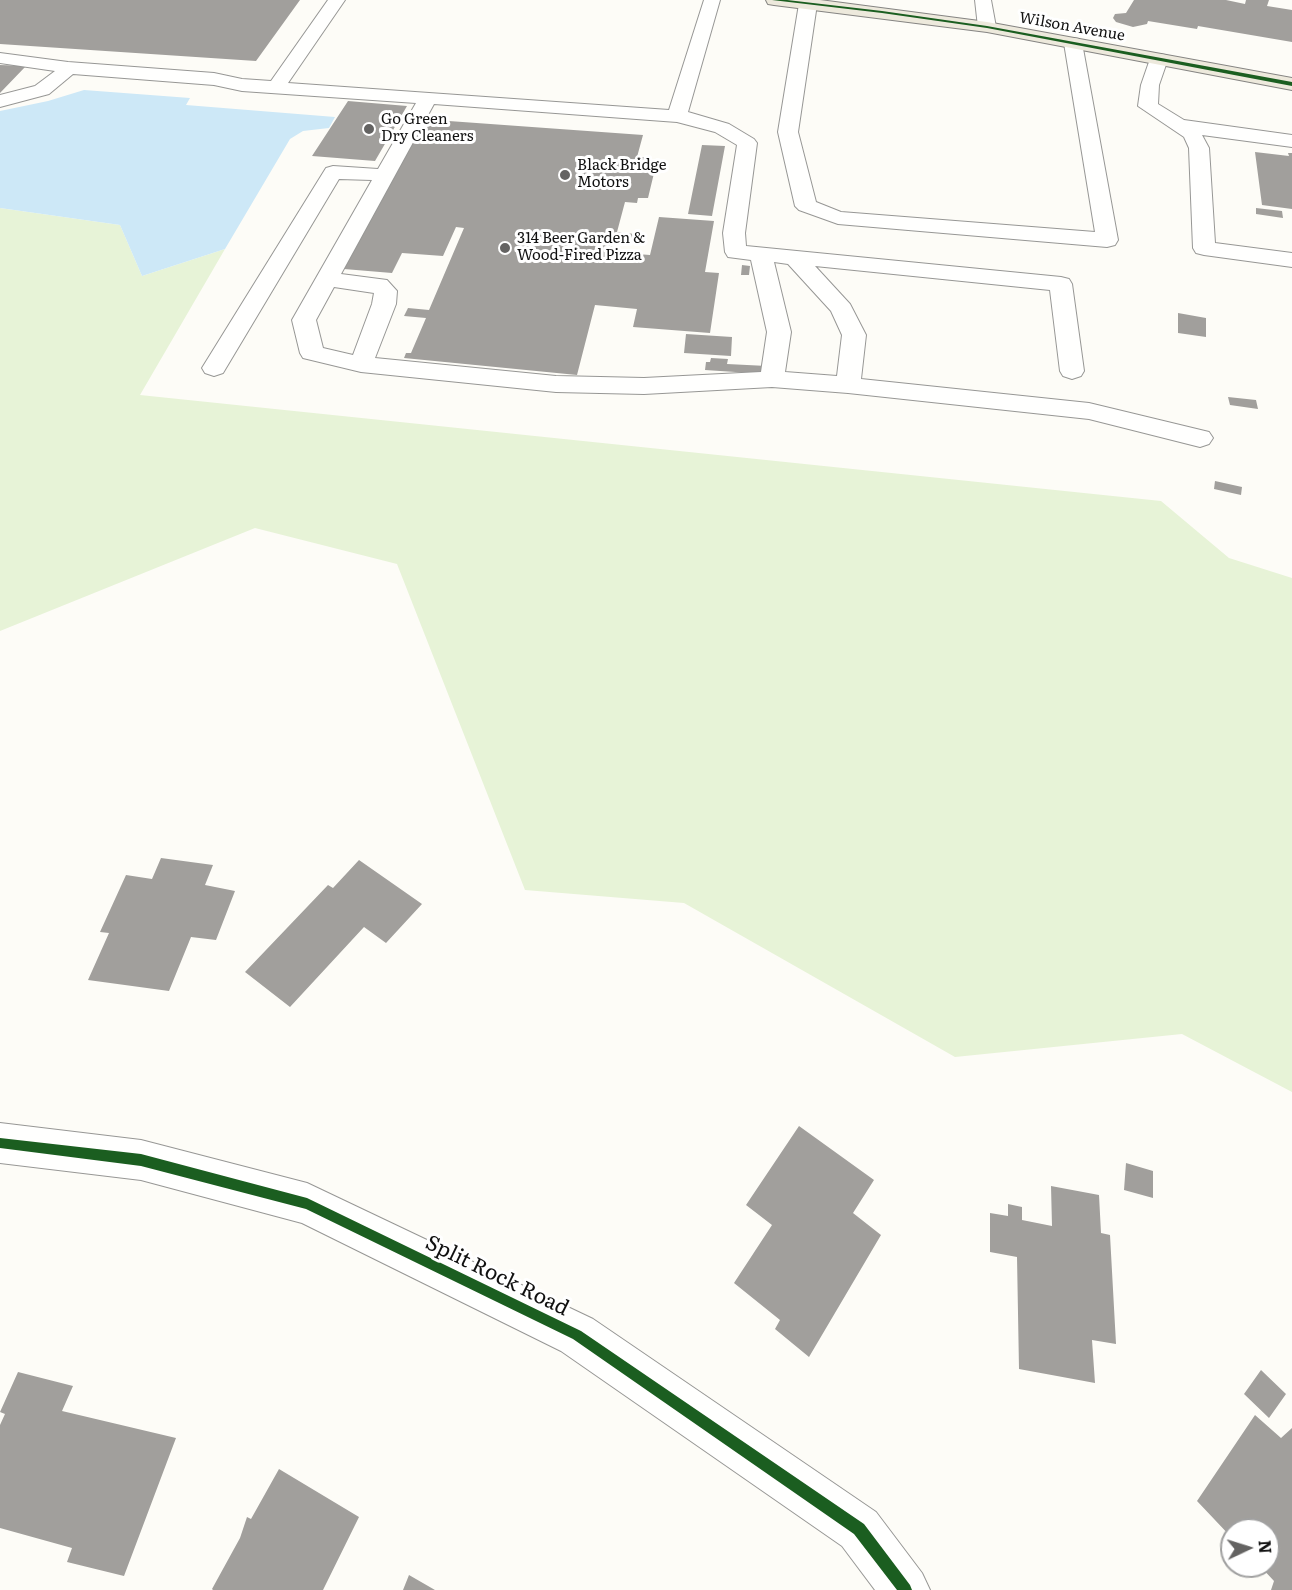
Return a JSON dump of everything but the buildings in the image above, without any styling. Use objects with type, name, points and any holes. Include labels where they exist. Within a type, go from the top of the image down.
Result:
[{"type":"main road","name":"Wilson Avenue","points":[[774,0],[987,27],[1292,84]]},
{"type":"street","points":[[276,87],[337,0]]},
{"type":"street","points":[[676,116],[712,0]]},
{"type":"street","points":[[983,0],[987,27]]},
{"type":"street","points":[[808,4],[788,132],[806,206],[838,218],[1107,240],[1073,43]]},
{"type":"street","points":[[0,58],[68,68],[214,79],[243,85],[676,116],[700,120],[722,128],[747,143],[734,233],[736,252],[1061,284],[1072,371]]},
{"type":"street","points":[[1159,59],[1150,86],[1148,106],[1192,134],[1199,148],[1204,248],[1292,261]]},
{"type":"street","points":[[0,101],[42,90],[68,68]]},
{"type":"street","points":[[214,368],[335,214],[384,175],[428,98]]},
{"type":"street","points":[[1182,126],[1292,141]]},
{"type":"street","points":[[384,175],[333,172],[335,214],[326,279],[304,320],[312,352],[361,364],[556,384],[644,386],[771,379],[848,385],[1089,411],[1200,438]]},
{"type":"street","points":[[761,254],[780,332],[771,379]]},
{"type":"street","points":[[795,258],[842,309],[854,335],[848,385]]},
{"type":"street","points":[[326,279],[379,285],[386,291],[384,303],[361,364]]},
{"type":"street","name":"Split Rock Road","points":[[0,1143],[141,1160],[307,1204],[577,1335],[859,1529],[905,1590]]},
{"type":"green space","points":[[0,208],[120,225],[142,276],[225,249],[140,395],[1161,501],[1229,558],[1292,578],[1292,1092],[1182,1034],[955,1057],[684,903],[525,890],[397,564],[255,528],[0,631]]},
{"type":"water","points":[[84,90],[190,98],[186,105],[335,117],[329,128],[303,131],[290,139],[225,249],[142,276],[120,225],[0,208],[0,111],[48,101]]},
{"type":"cycle path","points":[[774,0],[987,27],[1292,84]]},
{"type":"cycle path","points":[[0,1143],[141,1160],[307,1204],[577,1335],[859,1529],[905,1590]]},
{"type":"place","name":"Go Green Dry Cleaners","points":[[369,129]]},
{"type":"place","name":"Black Bridge Motors","points":[[565,175]]},
{"type":"place","name":"314 Beer Garden & Wood-Fired Pizza","points":[[505,248]]}]
